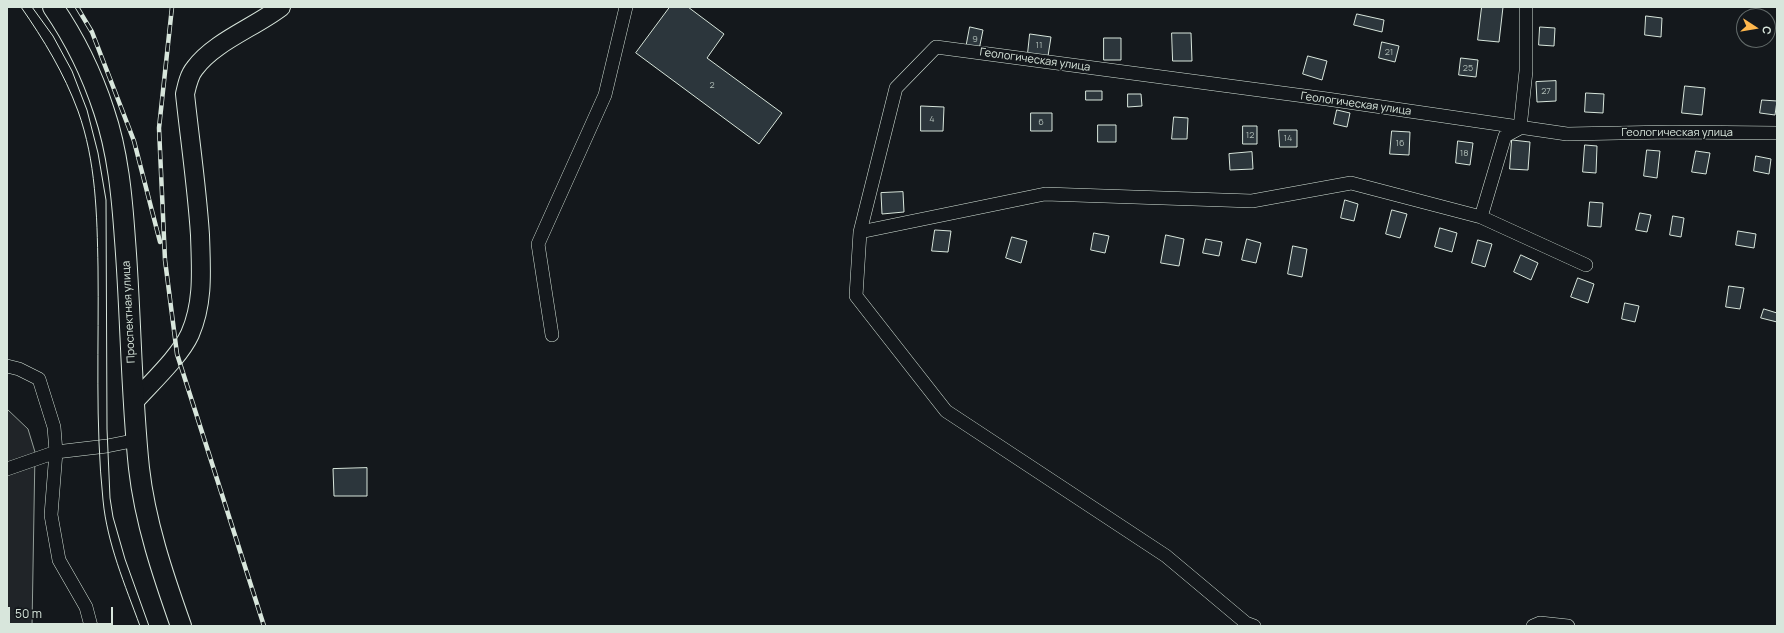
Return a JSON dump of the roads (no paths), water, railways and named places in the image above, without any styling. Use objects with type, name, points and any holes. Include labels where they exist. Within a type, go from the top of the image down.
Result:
[{"type":"main road","name":"Проспектная улица","points":[[54,7],[69,31],[86,65],[104,111],[116,158],[123,212],[128,275],[134,402],[139,468],[144,502],[163,573],[181,626]]},
{"type":"street","points":[[134,402],[177,354],[190,334],[198,307],[202,281],[198,208],[185,94],[194,68],[210,52],[281,7]]},
{"type":"street","points":[[552,335],[538,244],[605,95],[626,7]]},
{"type":"street","points":[[1481,217],[1505,136],[1520,128],[1526,71],[1526,7]]},
{"type":"street","name":"Геологическая улица","points":[[860,232],[896,88],[936,47],[1327,99],[1567,134],[1670,132],[1777,133]]},
{"type":"street","points":[[1254,626],[1246,624],[1166,556],[946,411],[856,296],[860,232],[1045,194],[1252,201],[1351,183],[1481,217],[1586,265]]},
{"type":"street","points":[[7,366],[19,369],[39,379],[54,427],[56,452],[51,515],[59,560],[86,607],[91,626]]},
{"type":"street","points":[[7,470],[56,452],[107,446],[137,440]]},
{"type":"street","points":[[1533,626],[1540,623],[1568,626]]},
{"type":"tram line","points":[[21,7],[38,32],[60,70],[78,111],[89,149],[97,228],[98,413],[103,500],[108,532],[140,626]]},
{"type":"tram line","points":[[32,7],[53,36],[72,71],[87,110],[98,153],[106,200],[107,429],[110,498],[113,517],[125,559],[149,626]]},
{"type":"railway","points":[[77,7],[92,32],[134,141],[160,242]]},
{"type":"railway","points":[[172,7],[159,128],[165,260],[177,354],[264,626]]}]
